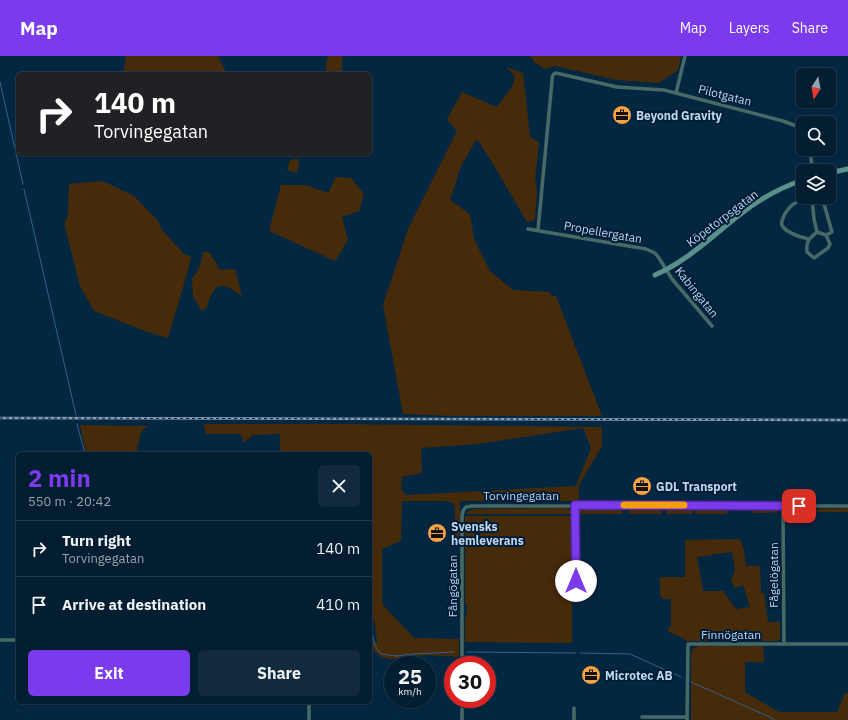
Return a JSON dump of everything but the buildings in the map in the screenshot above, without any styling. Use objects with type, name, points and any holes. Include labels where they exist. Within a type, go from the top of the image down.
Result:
[{"type":"street","points":[[676,93],[684,56]]},
{"type":"street","name":"Pilotgatan","points":[[538,230],[553,74],[556,73],[617,87],[654,89],[676,93],[784,121],[796,126]]},
{"type":"street","points":[[836,172],[848,169]]},
{"type":"street","name":"Köpetorpsgatan","points":[[655,275],[667,270],[686,258],[750,207],[776,191],[796,183]]},
{"type":"street","points":[[796,202],[792,204],[786,212],[781,224],[790,232],[808,239]]},
{"type":"street","points":[[813,204],[814,219],[818,232]]},
{"type":"street","points":[[824,204],[832,232],[826,235]]},
{"type":"street","name":"Propellergatan","points":[[528,229],[646,249],[655,253],[667,270]]},
{"type":"street","points":[[818,232],[826,235],[830,244],[828,248],[814,258],[807,252],[806,245],[808,239],[818,232]]},
{"type":"street","name":"Kabingatan","points":[[667,270],[672,279],[712,326]]},
{"type":"street","name":"Torvingegatan","points":[[575,505],[576,596]]},
{"type":"street","name":"Torvingegatan","points":[[466,507],[575,505],[848,506]]},
{"type":"street","name":"Fågelögatan","points":[[783,506],[784,644]]},
{"type":"street","name":"Fångögatan","points":[[462,656],[462,515],[466,507]]},
{"type":"street","points":[[0,640],[16,640]]},
{"type":"street","name":"Finnögatan","points":[[642,718],[687,719],[688,644],[848,644]]},
{"type":"street","points":[[309,704],[309,720]]},
{"type":"street","points":[[462,708],[462,720]]},
{"type":"street","points":[[574,708],[574,720]]},
{"type":"shaded area","points":[[126,56],[218,56],[226,72],[123,72]]},
{"type":"shaded area","points":[[329,56],[342,56],[343,72],[326,72],[326,62]]},
{"type":"shaded area","points":[[531,56],[681,56],[678,70],[659,83],[617,80],[555,66],[545,69],[534,62]]},
{"type":"shaded area","points":[[507,67],[523,73],[530,137],[539,142],[535,179],[537,192],[535,220],[527,222],[496,169],[479,142],[476,140],[461,166],[450,200],[470,214],[474,239],[490,271],[513,290],[549,292],[552,296],[556,296],[602,416],[451,416],[403,414],[383,305],[408,229],[457,131],[447,119],[462,92],[497,107],[512,87],[515,77]]},
{"type":"shaded area","points":[[298,159],[299,165],[297,173],[287,170],[290,160]]},
{"type":"shaded area","points":[[336,177],[351,178],[364,194],[359,211],[342,217],[348,240],[335,261],[269,231],[281,185],[306,185],[328,193]]},
{"type":"shaded area","points":[[99,181],[107,183],[134,196],[158,221],[162,230],[185,255],[191,256],[168,338],[150,333],[94,311],[80,286],[65,227],[65,221],[68,216],[69,184]]},
{"type":"shaded area","points":[[204,251],[210,253],[220,270],[235,269],[242,296],[225,286],[217,287],[210,297],[206,309],[201,310],[193,296],[192,279],[199,268]]},
{"type":"shaded area","points":[[204,424],[602,427],[602,446],[579,485],[578,501],[460,501],[460,541],[455,546],[455,506],[452,503],[447,501],[402,501],[401,541],[382,549],[382,604],[414,638],[459,639],[459,656],[384,656],[384,658],[378,655],[372,649],[372,642],[377,642],[375,624],[372,617],[372,452],[280,452],[280,434],[253,435],[243,443],[243,438],[240,434],[206,434]],"holes":[[[583,428],[591,448],[576,486],[406,495],[401,489],[402,477],[422,473],[421,448],[478,444]]]},
{"type":"shaded area","points":[[80,425],[148,426],[141,432],[136,452],[86,452]]},
{"type":"shaded area","points":[[566,508],[573,514],[466,514],[473,509]]},
{"type":"shaded area","points":[[584,508],[619,509],[623,514],[578,514],[580,510]]},
{"type":"shaded area","points":[[634,508],[659,509],[661,510],[662,514],[628,514],[630,510]]},
{"type":"shaded area","points":[[848,508],[848,512],[815,512],[816,510],[820,509]]},
{"type":"shaded area","points":[[668,509],[691,509],[692,514],[666,514]]},
{"type":"shaded area","points":[[696,509],[725,509],[727,510],[727,514],[695,514]]},
{"type":"shaded area","points":[[752,509],[777,509],[779,512],[753,513]]},
{"type":"shaded area","points":[[465,516],[573,516],[573,582],[571,589],[572,643],[465,642],[465,617],[467,615],[467,606],[465,603]]},
{"type":"shaded area","points":[[740,539],[744,550],[746,566],[760,566],[761,593],[764,593],[768,622],[780,622],[780,639],[776,641],[687,641],[669,632],[668,627],[671,627],[671,599],[663,599],[660,595],[660,577],[685,577],[685,540]],"holes":[[[732,552],[735,571],[731,581],[735,588],[743,585],[750,607],[736,609],[723,591],[703,591],[697,557]]]},
{"type":"shaded area","points":[[698,646],[763,646],[764,662],[745,662],[745,692],[779,712],[837,712],[845,693],[848,693],[848,720],[691,720],[691,654],[692,650]]},
{"type":"waterway","points":[[0,82],[16,153]]},
{"type":"waterway","points":[[17,156],[23,184]]},
{"type":"waterway","points":[[24,189],[76,415]]},
{"type":"waterway","points":[[77,424],[84,452]]},
{"type":"waterway","points":[[372,632],[375,646],[381,654],[396,656],[454,652]]},
{"type":"waterway","points":[[467,652],[576,653]]},
{"type":"waterway","points":[[580,653],[630,654],[681,677]]},
{"type":"waterway","points":[[691,682],[775,720]]},
{"type":"railway","points":[[0,418],[848,420]]},
{"type":"slow traffic","points":[[624,505],[684,505]]},
{"type":"place","name":"Beyond Gravity","points":[[622,115]]},
{"type":"place","name":"GDL Transport","points":[[642,486]]},
{"type":"place","name":"Svensks hemleverans","points":[[437,533]]},
{"type":"place","name":"Microtec AB","points":[[591,675]]},
{"type":"route","points":[[576,581],[575,505],[799,506]]}]
